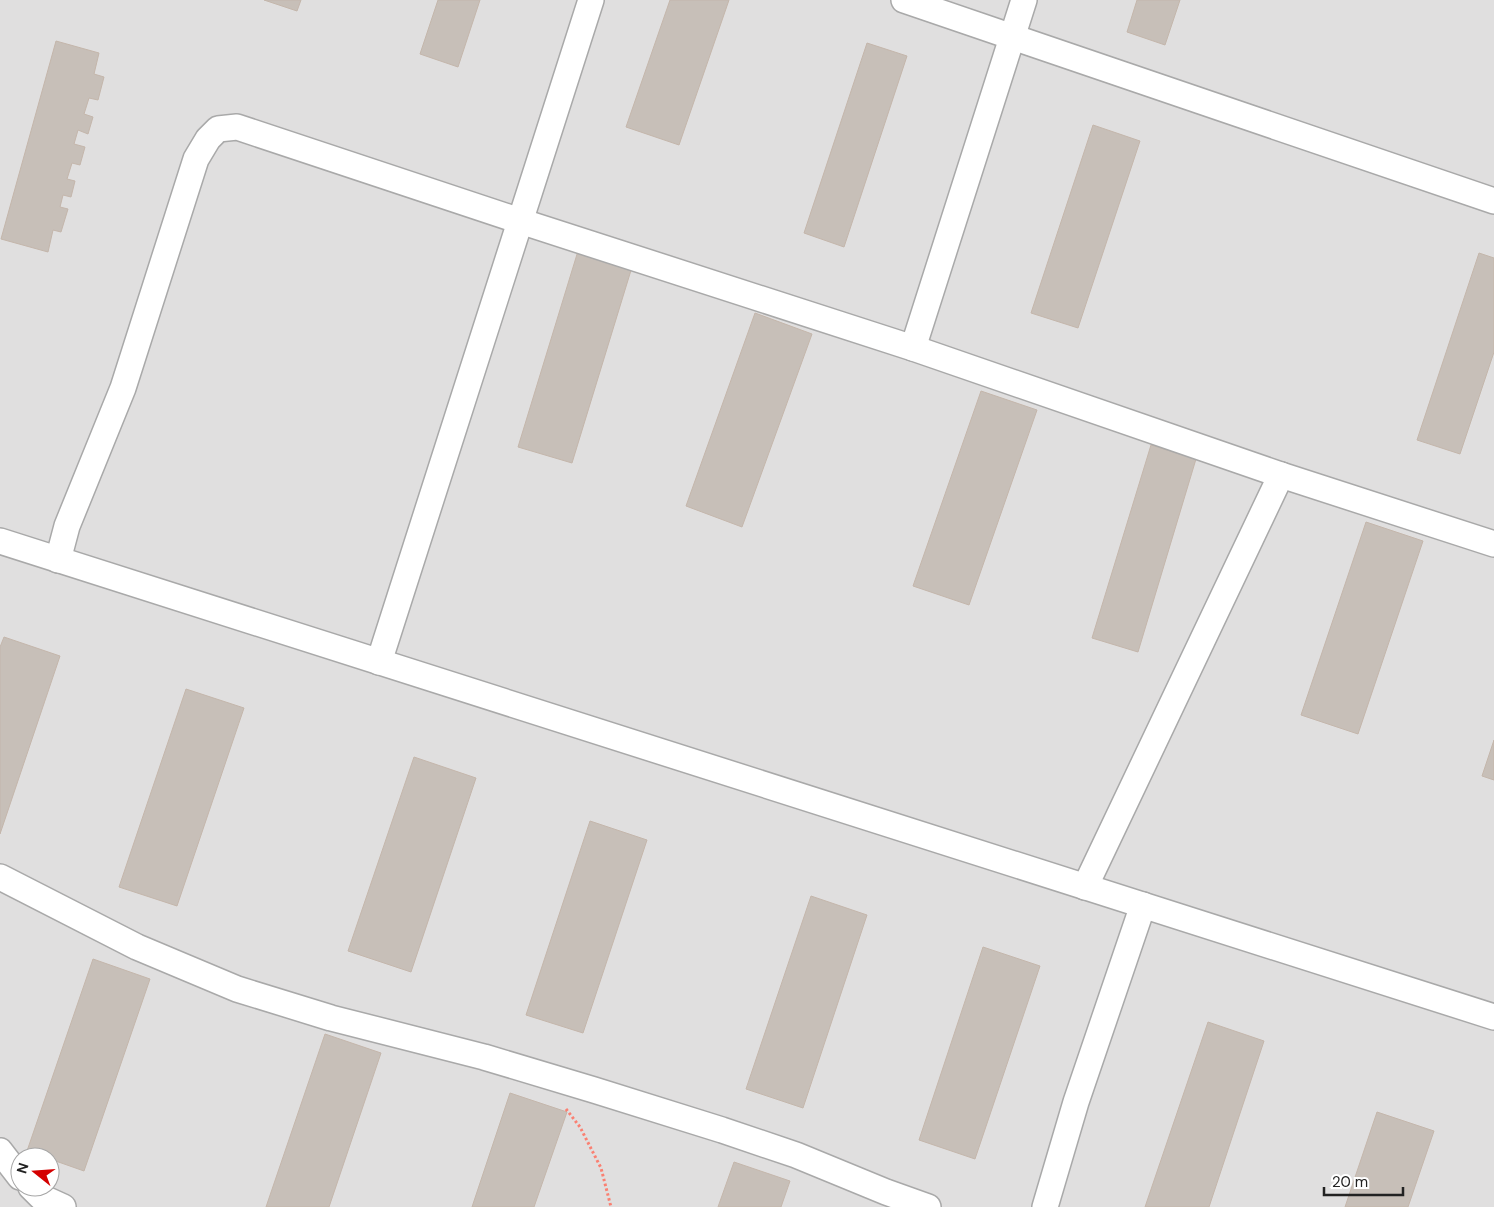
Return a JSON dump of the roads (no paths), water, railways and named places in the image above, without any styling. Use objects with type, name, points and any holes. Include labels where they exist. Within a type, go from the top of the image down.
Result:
[{"type":"street","points":[[379,662],[591,0]]},
{"type":"street","points":[[904,0],[1494,201]]},
{"type":"street","points":[[913,348],[1024,0]]},
{"type":"street","points":[[58,560],[67,526],[123,388],[196,159],[208,139],[218,129],[237,127],[913,348],[1281,475],[1494,544]]},
{"type":"street","points":[[1085,887],[1281,475]]},
{"type":"street","points":[[0,541],[1494,1017]]},
{"type":"street","points":[[0,877],[137,947],[238,989],[331,1018],[484,1057],[704,1124],[796,1155],[928,1207]]},
{"type":"street","points":[[1045,1207],[1076,1102],[1143,905]]},
{"type":"street","points":[[0,1151],[10,1164]]},
{"type":"street","points":[[41,1197],[63,1207]]}]
